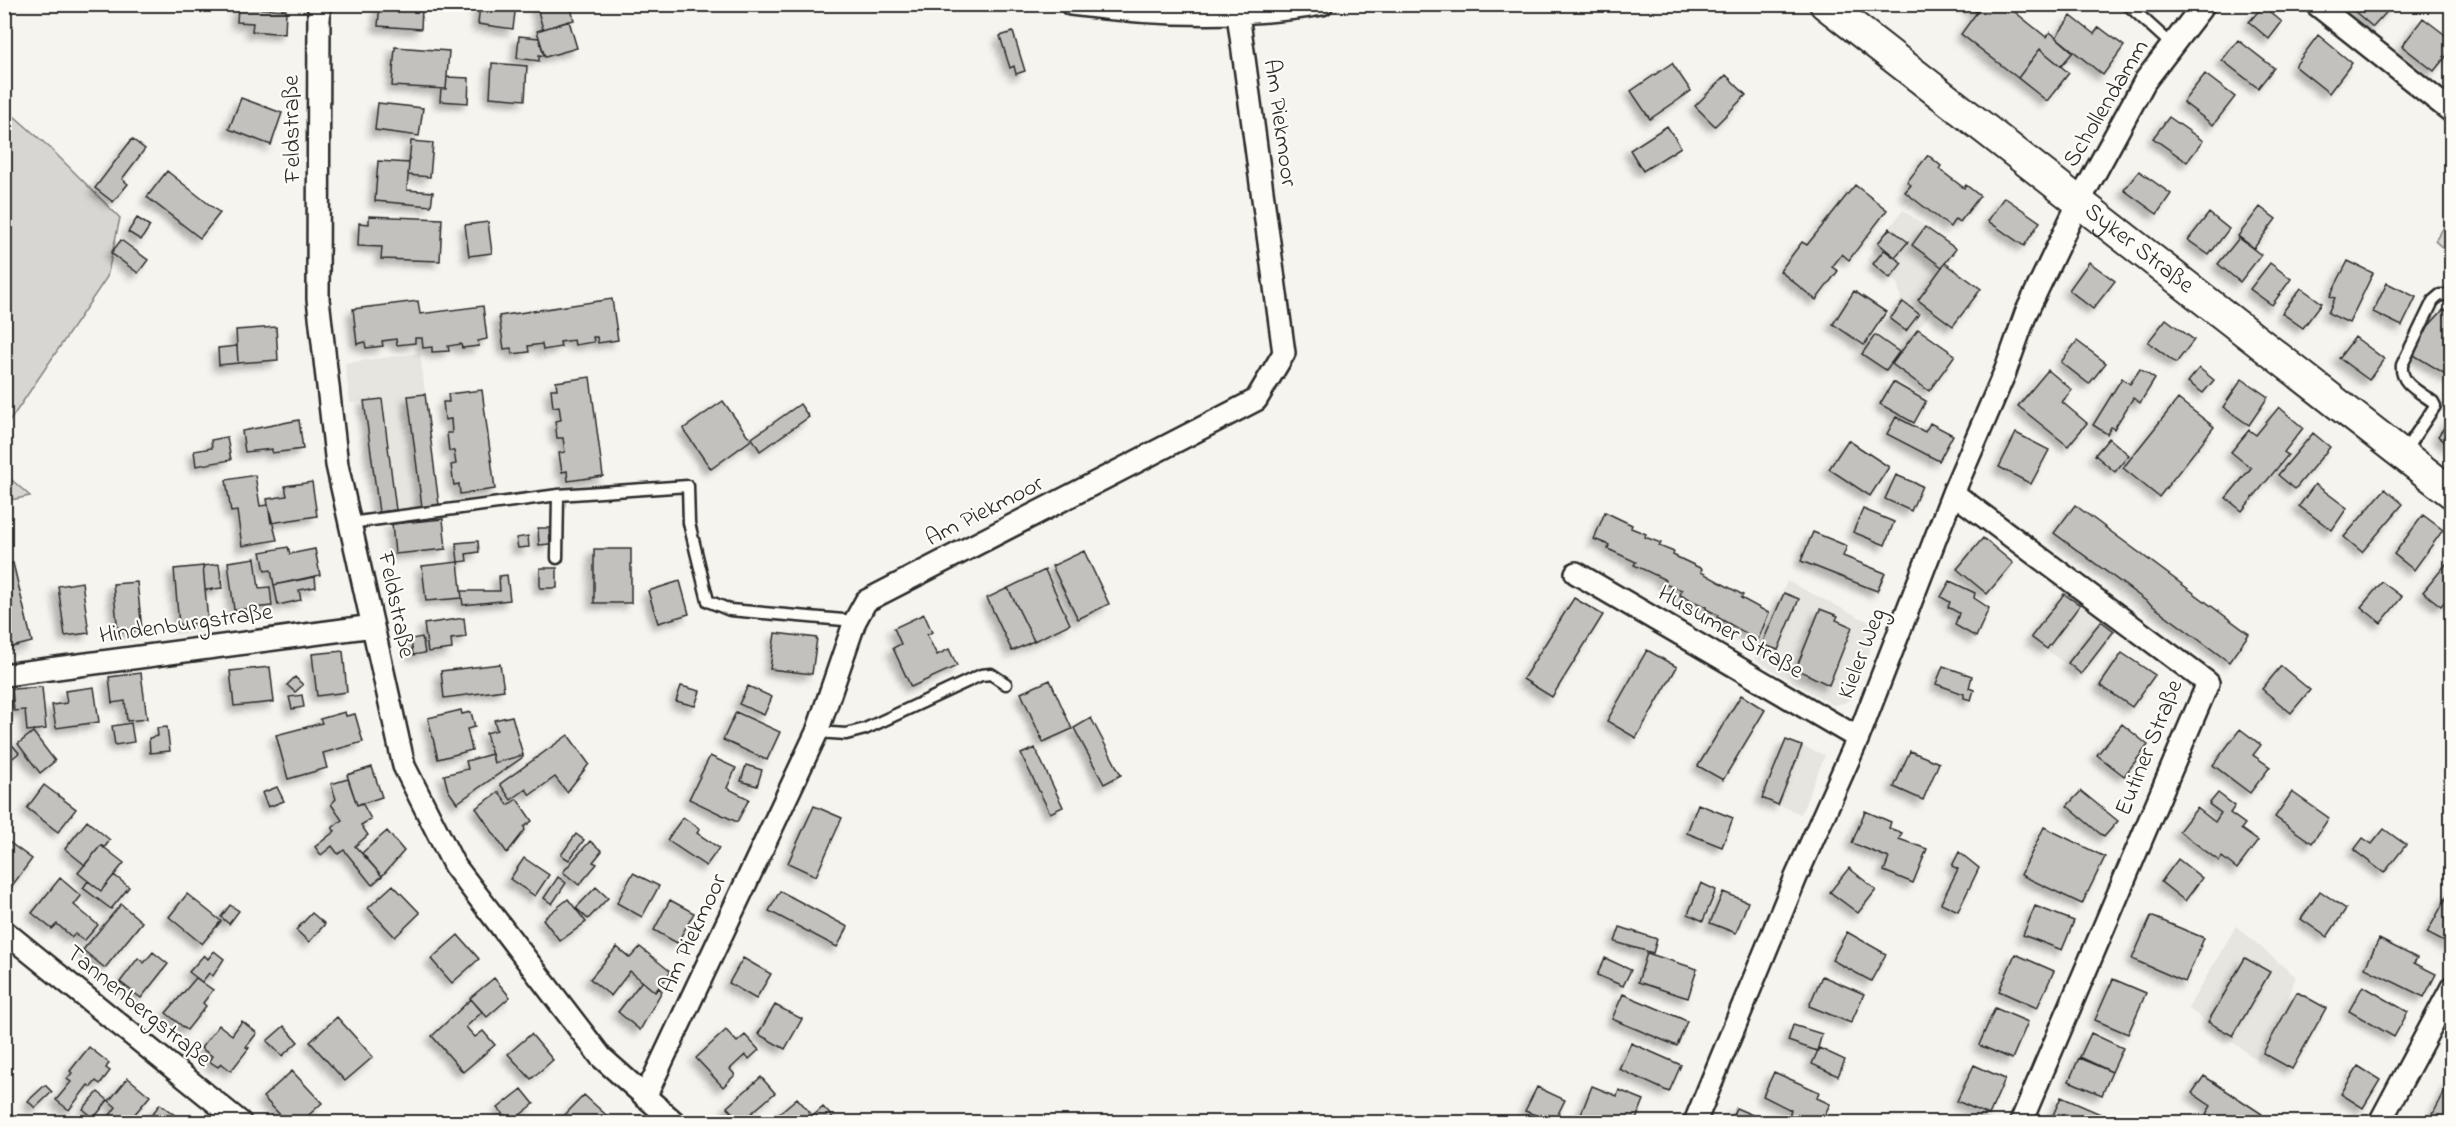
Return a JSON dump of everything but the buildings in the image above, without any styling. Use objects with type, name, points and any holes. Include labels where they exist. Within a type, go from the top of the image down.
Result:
[{"type":"main road","name":"Syker Straße","points":[[1825,4],[2078,204],[2451,493]]},
{"type":"street","name":"Feldstraße","points":[[319,4],[318,299],[337,465],[404,766],[454,865],[601,1058],[674,1122]]},
{"type":"street","points":[[1071,4],[1141,13],[1238,14],[1322,4]]},
{"type":"street","name":"Schollendamm","points":[[2078,204],[2145,81],[2204,4]]},
{"type":"street","points":[[2316,4],[2451,112]]},
{"type":"street","name":"Am Piekmoor","points":[[645,1097],[817,732],[855,621],[866,601],[1256,400],[1284,353],[1238,14]]},
{"type":"street","name":"Kieler Weg","points":[[1695,1122],[1796,877],[1858,738],[1953,493],[2005,372],[2026,313],[2078,204]]},
{"type":"street","name":"Eutiner Straße","points":[[1953,493],[2208,683],[2020,1122]]},
{"type":"street","name":"Husumer Straße","points":[[1576,573],[1858,738]]},
{"type":"street","name":"Hindenburgstraße","points":[[4,675],[373,626]]},
{"type":"street","name":"Tannenbergstraße","points":[[4,931],[240,1122]]},
{"type":"street","points":[[2380,1122],[2451,987]]},
{"type":"lane","points":[[2127,4],[2172,45]]},
{"type":"lane","points":[[2402,454],[2434,406],[2433,402],[2405,381],[2401,375],[2402,364],[2433,301],[2440,295],[2451,295]]},
{"type":"lane","points":[[350,523],[558,495],[688,486],[689,523],[708,601],[730,610],[855,621]]},
{"type":"lane","points":[[557,558],[558,495]]},
{"type":"lane","points":[[817,732],[846,734],[865,729],[981,675],[991,674],[1006,684]]},
{"type":"shaded area","points":[[5,108],[49,147],[120,218],[107,277],[5,428]]},
{"type":"shaded area","points":[[1903,210],[1956,249],[1918,300],[1932,310],[1886,374],[1859,354],[1901,299],[1897,282],[1866,260]]},
{"type":"shaded area","points":[[2451,216],[2451,255],[2435,241]]},
{"type":"shaded area","points":[[420,353],[439,505],[379,512],[365,402],[350,403],[345,363]]},
{"type":"shaded area","points":[[5,474],[30,496],[5,501]]},
{"type":"shaded area","points":[[1787,581],[1879,627],[1850,699],[1844,703],[1833,705],[1754,659]]},
{"type":"shaded area","points":[[2063,591],[2116,631],[2082,676],[2029,637]]},
{"type":"shaded area","points":[[1786,740],[1825,755],[1801,814],[1762,798]]},
{"type":"shaded area","points":[[2236,926],[2296,977],[2259,1062],[2188,1008]]}]
